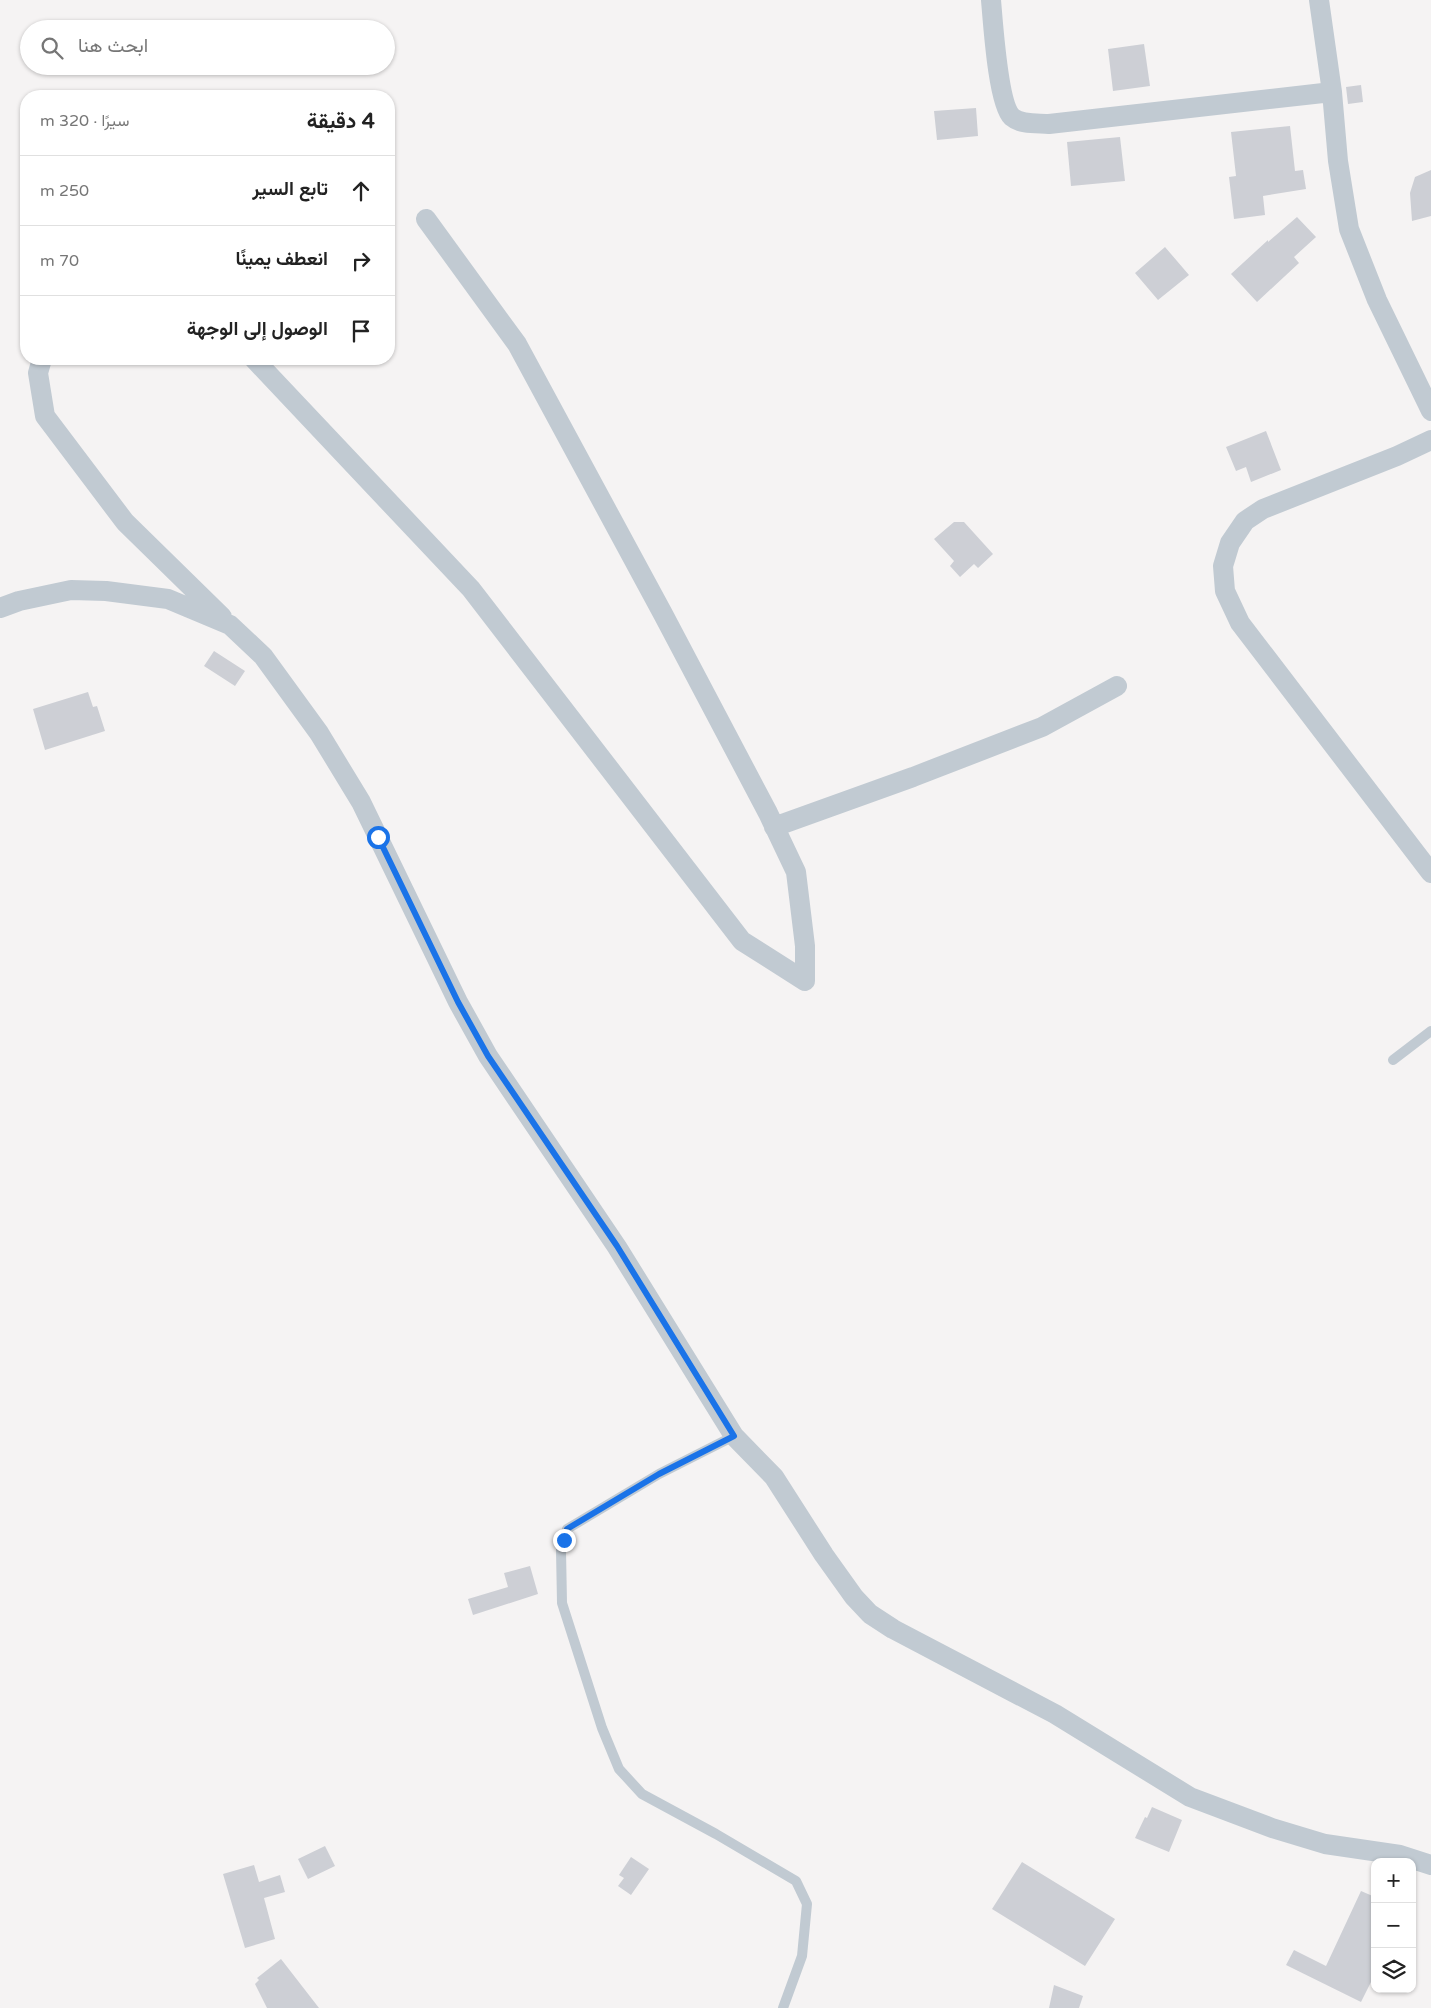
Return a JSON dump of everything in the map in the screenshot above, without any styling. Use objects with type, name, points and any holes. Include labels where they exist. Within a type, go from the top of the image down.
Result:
[{"type":"street","points":[[991,0],[1003,96],[1012,116],[1023,122],[1049,124],[1332,92]]},
{"type":"street","points":[[1319,0],[1332,92],[1338,160],[1349,229],[1377,300],[1431,411]]},
{"type":"street","points":[[260,365],[471,589],[742,941],[805,981],[805,946],[796,872],[774,827],[668,622],[517,344],[426,219]]},
{"type":"street","points":[[40,365],[38,373],[45,416],[125,522],[263,656],[319,733],[361,802],[454,994],[488,1056],[617,1246],[734,1436],[774,1478],[824,1555],[854,1596],[870,1614],[894,1629],[1055,1714],[1190,1797],[1272,1828],[1325,1844],[1400,1855],[1431,1865]]},
{"type":"street","points":[[1431,440],[1397,456],[1263,509],[1244,521],[1230,543],[1223,566],[1225,591],[1240,623],[1431,873]]},
{"type":"street","points":[[0,608],[19,601],[71,590],[106,591],[168,599],[230,625]]},
{"type":"street","points":[[774,827],[913,777],[1042,727],[1117,686]]},
{"type":"lane","points":[[1393,1060],[1431,1031]]},
{"type":"lane","points":[[734,1436],[659,1474],[567,1529],[561,1550],[562,1603],[602,1728],[618,1769],[642,1794],[716,1834],[796,1881],[807,1904],[802,1956],[783,2008]]},
{"type":"building","points":[[1144,44],[1150,86],[1113,91],[1108,49]]},
{"type":"building","points":[[1361,85],[1363,102],[1348,104],[1346,87]]},
{"type":"building","points":[[976,108],[978,136],[937,140],[934,111]]},
{"type":"building","points":[[1290,126],[1295,171],[1303,170],[1306,189],[1263,196],[1265,215],[1234,219],[1229,177],[1236,176],[1231,132]]},
{"type":"building","points":[[1120,137],[1125,181],[1071,186],[1067,142]]},
{"type":"building","points":[[1431,170],[1431,216],[1412,221],[1410,193],[1415,177]]},
{"type":"building","points":[[1297,217],[1316,237],[1294,257],[1299,263],[1257,302],[1231,274],[1268,240],[1268,242]]},
{"type":"building","points":[[1165,247],[1189,275],[1158,300],[1135,273]]},
{"type":"building","points":[[1266,431],[1281,470],[1251,482],[1246,467],[1236,471],[1226,447]]},
{"type":"building","points":[[954,522],[964,522],[993,554],[978,568],[974,564],[960,577],[950,566],[954,561],[934,539]]},
{"type":"building","points":[[214,651],[245,671],[235,686],[204,666]]},
{"type":"building","points":[[88,692],[93,707],[97,706],[105,731],[45,750],[33,709]]},
{"type":"building","points":[[530,1566],[538,1594],[473,1615],[468,1599],[508,1587],[504,1573]]},
{"type":"building","points":[[1152,1807],[1182,1820],[1169,1852],[1135,1838]]},
{"type":"building","points":[[325,1846],[335,1866],[308,1879],[298,1859]]},
{"type":"building","points":[[631,1857],[649,1869],[631,1895],[618,1886],[624,1878],[619,1875]]},
{"type":"building","points":[[1022,1862],[1115,1919],[1085,1966],[992,1909]]},
{"type":"building","points":[[254,1865],[259,1882],[280,1875],[285,1892],[264,1898],[275,1939],[245,1948],[223,1874]]},
{"type":"building","points":[[1361,1891],[1371,1895],[1371,1982],[1361,2002],[1286,1965],[1294,1950],[1326,1966]]},
{"type":"building","points":[[281,1959],[319,2008],[267,2008],[255,1984],[259,1980],[257,1978]]},
{"type":"building","points":[[1054,1985],[1083,1996],[1079,2008],[1049,2008]]},
{"type":"route","points":[[378,837],[458,1002],[488,1056],[617,1246],[734,1436],[659,1474],[567,1529],[564,1540]]}]
